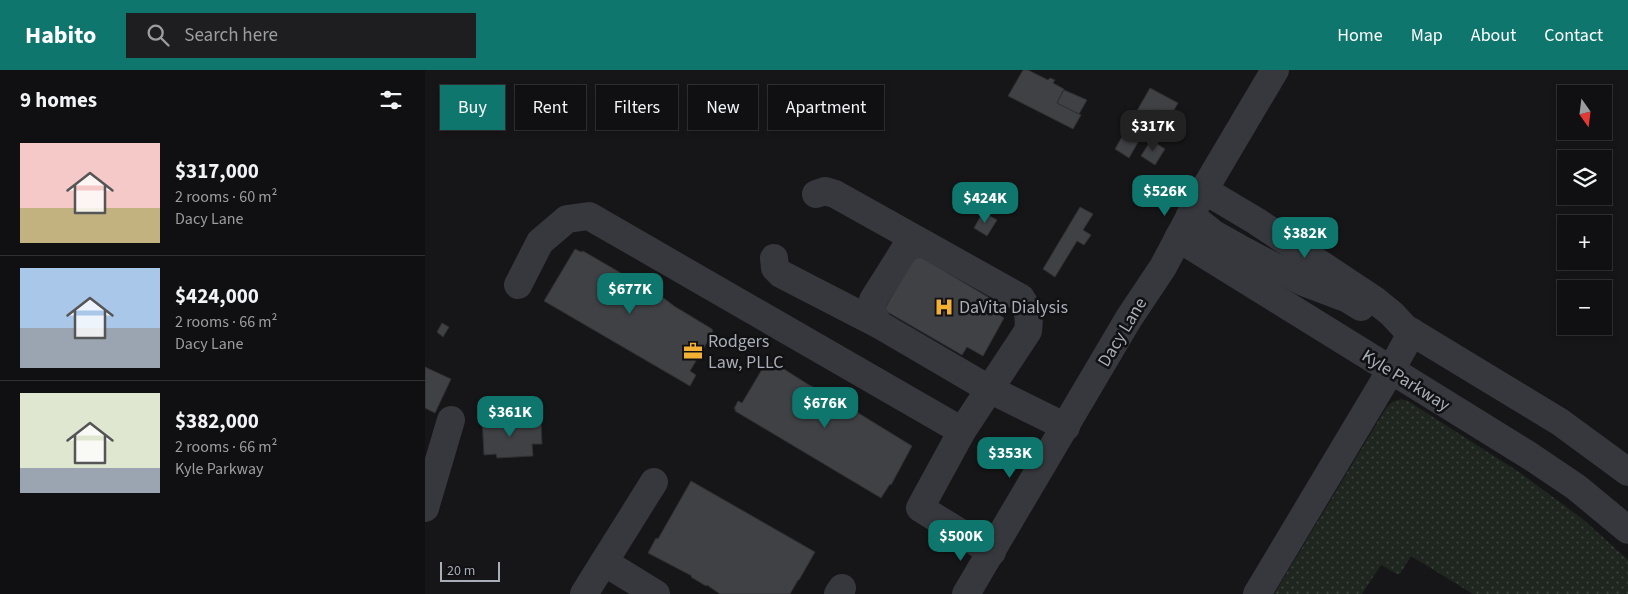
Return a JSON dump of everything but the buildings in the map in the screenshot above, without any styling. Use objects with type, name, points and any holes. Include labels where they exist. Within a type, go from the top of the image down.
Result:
[{"type":"street","name":"Dacy Lane","points":[[966,594],[1129,318],[1163,267],[1204,190],[1275,70]]},
{"type":"street","points":[[1204,190],[1256,221],[1376,301],[1408,330]]},
{"type":"street","points":[[816,194],[825,191],[835,194],[1021,298],[1027,308],[1028,331],[962,431],[920,508],[992,552]]},
{"type":"street","points":[[518,285],[540,242],[567,220],[589,216],[962,431]]},
{"type":"street","points":[[1184,226],[1214,234],[1303,282],[1348,300],[1381,319],[1408,330],[1561,422],[1628,472]]},
{"type":"street","name":"Kyle Parkway","points":[[1184,226],[1391,370],[1530,456],[1576,487],[1628,530]]},
{"type":"street","points":[[878,324],[871,307],[873,300],[905,249],[909,245],[926,245]]},
{"type":"street","points":[[774,258],[775,268],[781,274],[878,324],[989,389],[1065,426]]},
{"type":"street","points":[[1257,594],[1391,370],[1408,330]]},
{"type":"street","points":[[425,508],[451,420]]},
{"type":"street","points":[[584,594],[654,482]]},
{"type":"street","points":[[604,562],[656,594]]},
{"type":"shaded area","points":[[1401,399],[1408,401],[1519,472],[1584,520],[1628,560],[1628,594],[1473,594],[1411,556],[1400,574],[1381,565],[1362,594],[1274,594],[1386,408],[1392,402]]},
{"type":"place","name":"DaVita Dialysis","points":[[944,307]]},
{"type":"place","name":"Rodgers Law, PLLC","points":[[693,351]]}]
